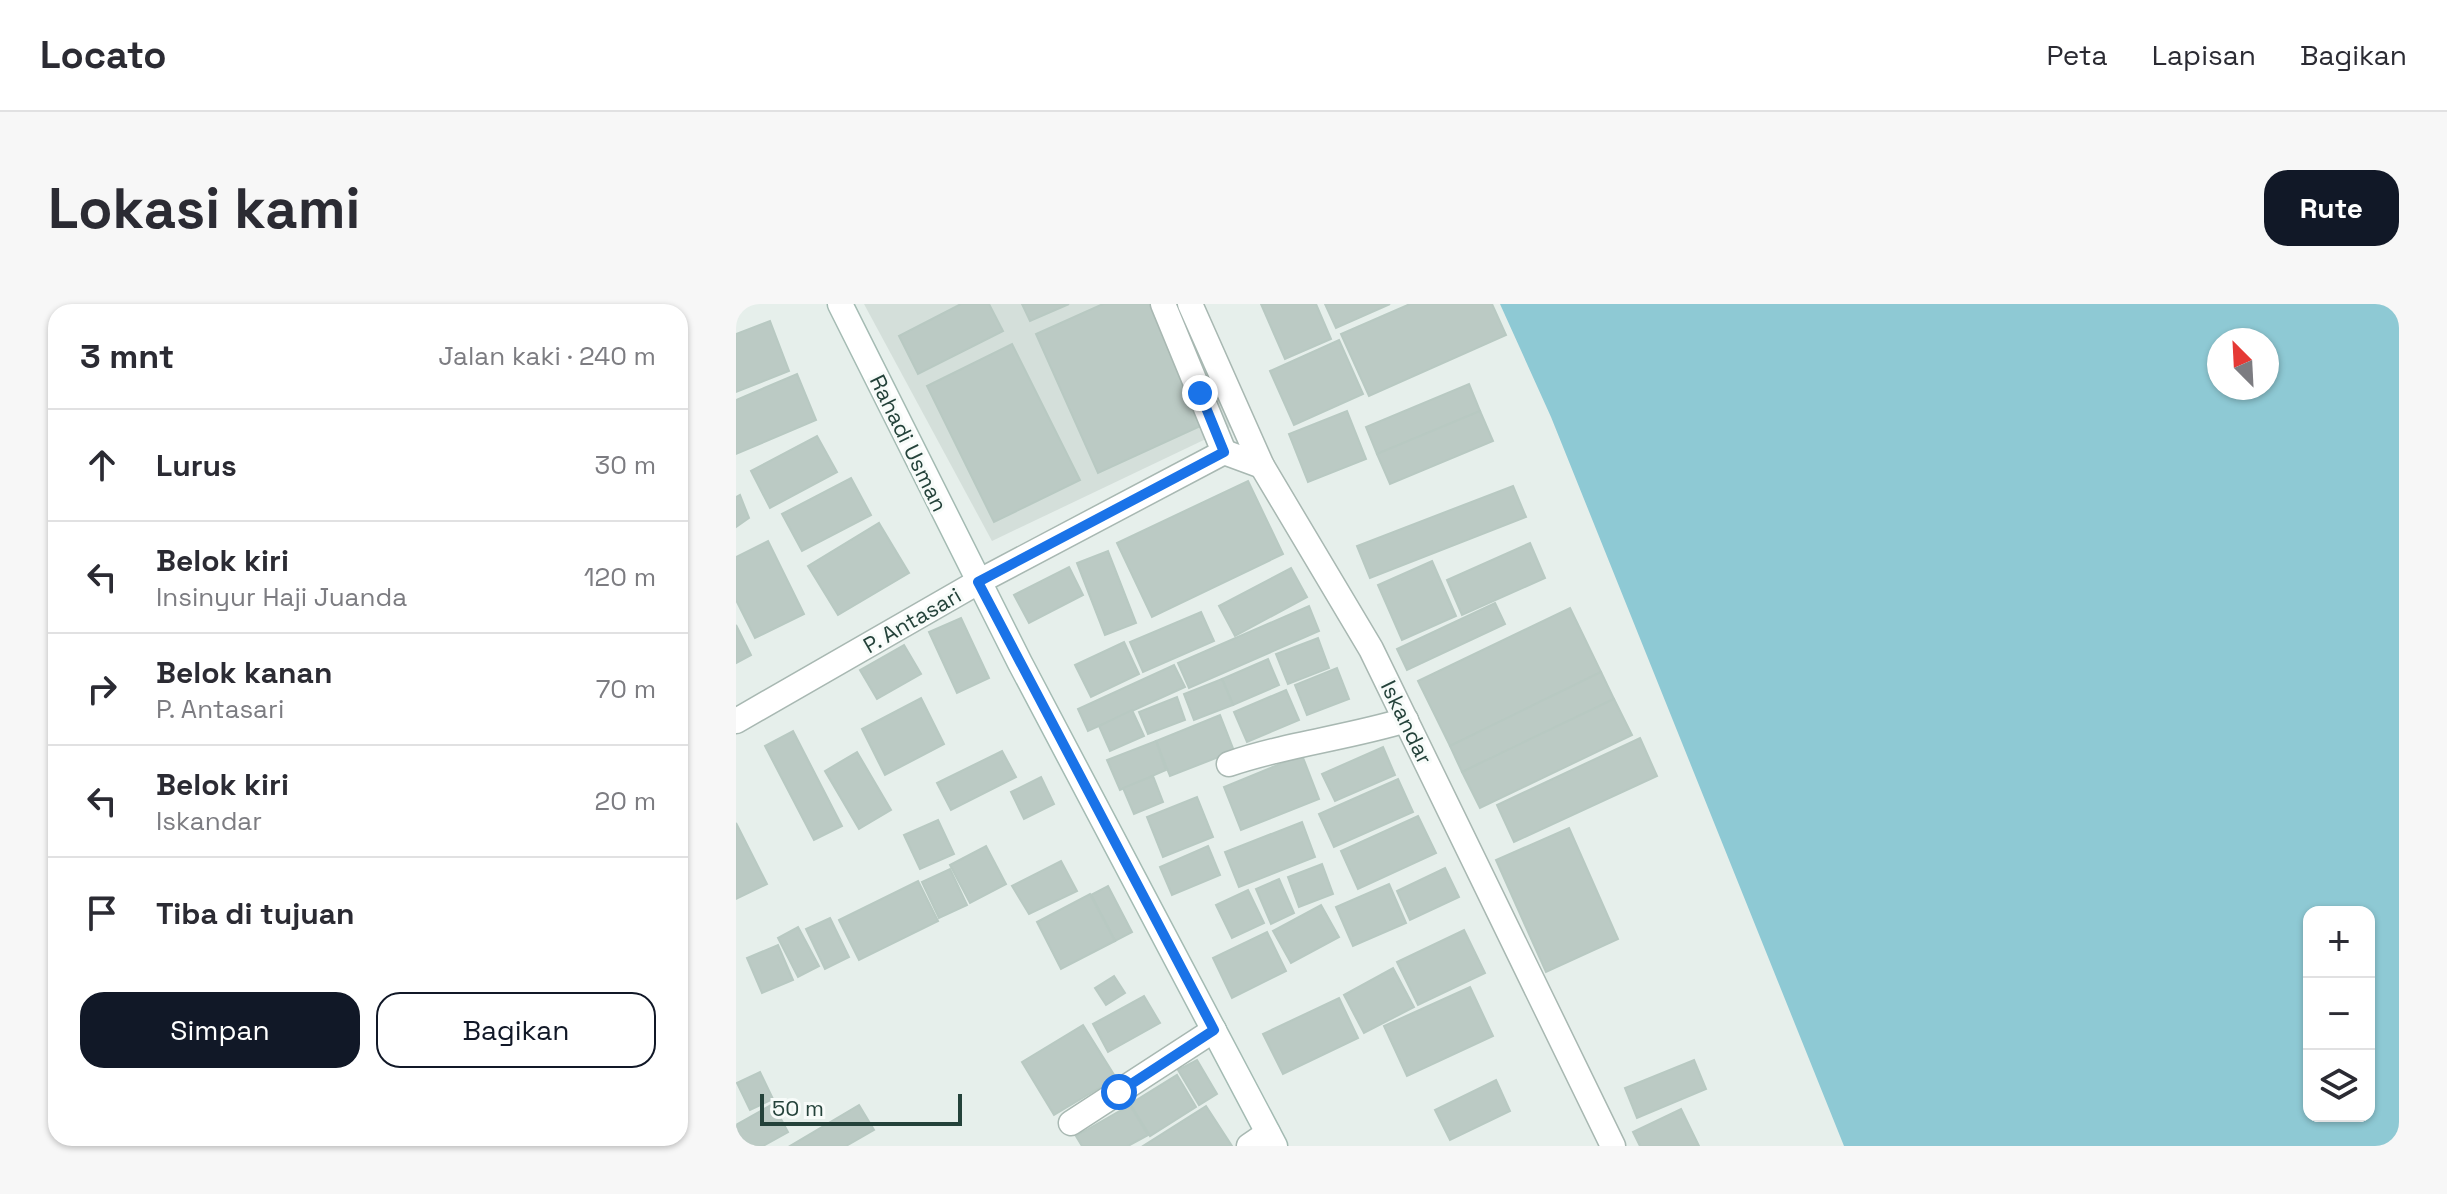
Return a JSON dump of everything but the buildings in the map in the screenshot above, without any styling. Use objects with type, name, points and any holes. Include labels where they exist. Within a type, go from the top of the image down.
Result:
[{"type":"street","name":"Rahadi Usman","points":[[840,304],[978,582],[1214,1030],[1264,1142]]},
{"type":"street","points":[[1163,304],[1224,452],[1262,466]]},
{"type":"street","name":"Iskandar","points":[[1190,304],[1262,466],[1371,649],[1613,1146]]},
{"type":"street","name":"P. Antasari","points":[[736,721],[978,582],[1224,452]]},
{"type":"street","points":[[1229,764],[1267,751],[1362,733],[1406,720]]},
{"type":"street","points":[[1071,1123],[1214,1030]]},
{"type":"shaded area","points":[[864,304],[1179,304],[1231,427],[992,541]]},
{"type":"water","points":[[1500,304],[2399,304],[2399,1146],[1844,1146],[1551,417]]},
{"type":"ferry route","points":[[2395,304],[2399,315]]},
{"type":"route","points":[[1119,1092],[1214,1030],[978,582],[1224,452],[1200,393]]}]
